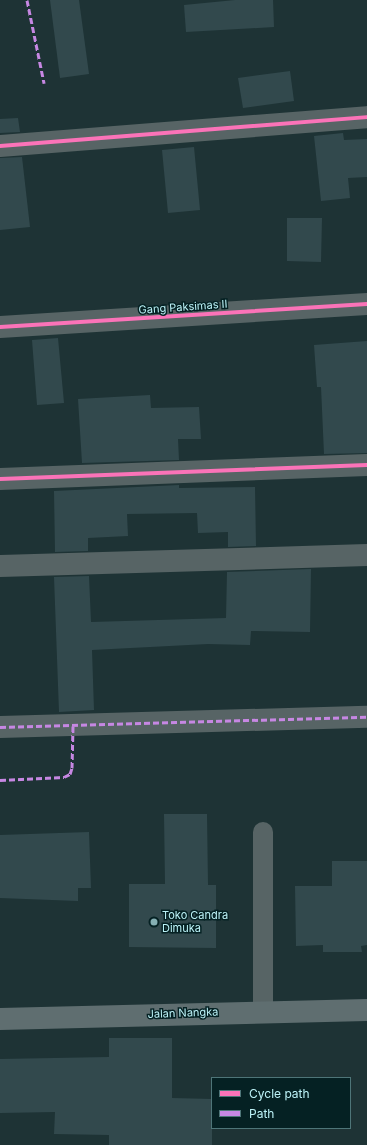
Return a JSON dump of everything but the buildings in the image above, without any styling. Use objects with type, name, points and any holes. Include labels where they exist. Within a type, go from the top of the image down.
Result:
[{"type":"main road","name":"Jalan Nangka","points":[[0,1019],[263,1011],[367,1010]]},
{"type":"street","points":[[0,146],[367,117]]},
{"type":"street","name":"Gang Paksimas II","points":[[0,327],[367,304]]},
{"type":"street","points":[[0,479],[367,465]]},
{"type":"street","points":[[0,566],[367,555]]},
{"type":"street","points":[[0,727],[367,717]]},
{"type":"lane","points":[[263,832],[263,1011]]},
{"type":"marked path","points":[[27,0],[44,83]]},
{"type":"marked path","points":[[0,727],[367,717]]},
{"type":"marked path","points":[[0,780],[64,777],[70,774],[72,768],[73,726]]},
{"type":"cycle path","points":[[0,146],[367,117]]},
{"type":"cycle path","points":[[0,327],[367,304]]},
{"type":"cycle path","points":[[0,479],[367,465]]},
{"type":"place","name":"Toko Candra Dimuka","points":[[154,922]]}]
